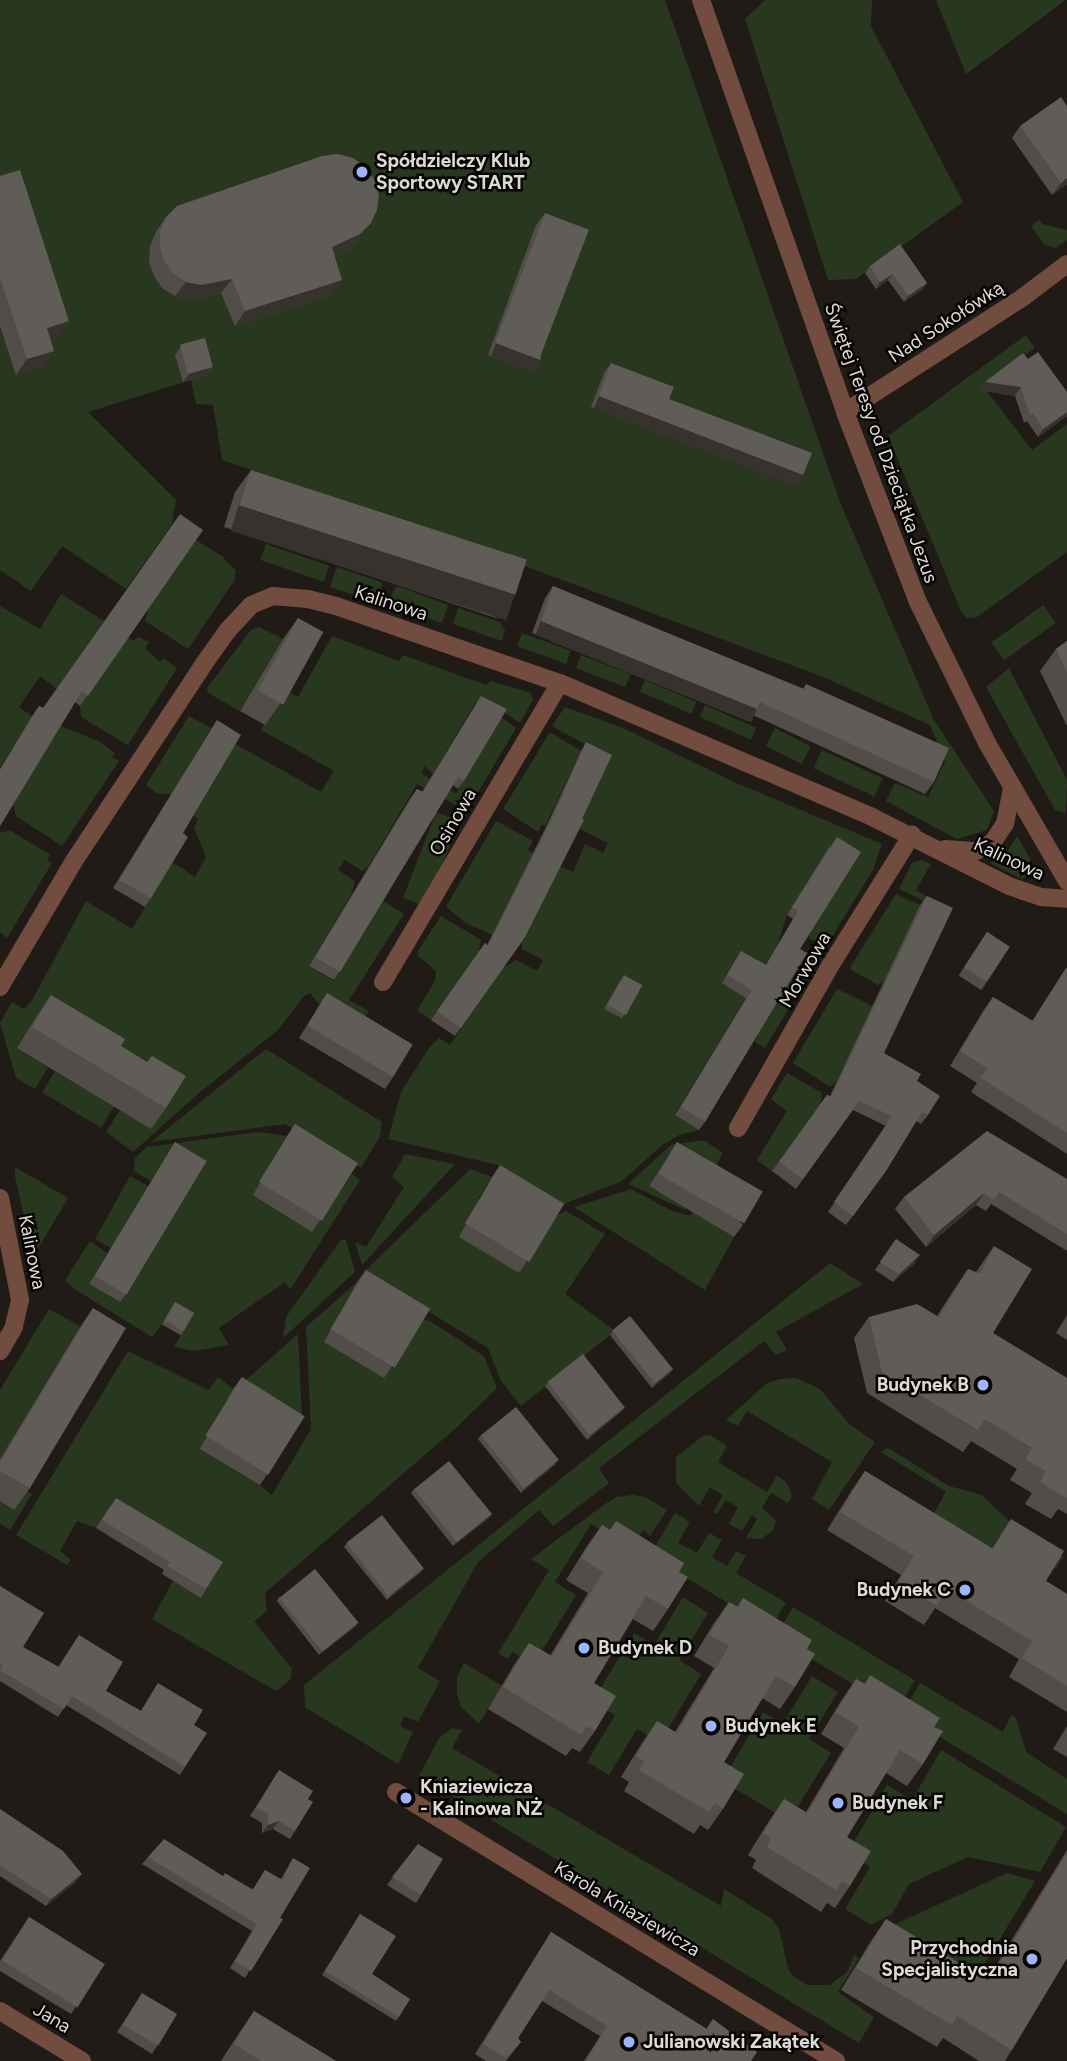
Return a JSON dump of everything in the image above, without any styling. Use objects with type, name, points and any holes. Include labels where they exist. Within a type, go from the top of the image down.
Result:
[{"type":"street","name":"Świętej Teresy od Dzieciątka Jezus","points":[[701,0],[845,412],[917,600],[944,659],[1012,788],[1067,881]]},
{"type":"street","name":"Nad Sokołówką","points":[[845,412],[1022,298],[1067,264]]},
{"type":"street","name":"Kalinowa","points":[[0,987],[74,860],[228,629],[255,602],[273,596],[308,599],[560,683],[753,764],[912,835],[1009,886],[1041,897],[1067,899]]},
{"type":"street","name":"Osinowa","points":[[383,982],[560,683]]},
{"type":"street","name":"Kalinowa","points":[[937,847],[954,851],[976,851],[992,843],[1005,824],[1012,788]]},
{"type":"street","name":"Morwowa","points":[[738,1128],[830,965],[912,835]]},
{"type":"street","name":"Kalinowa","points":[[0,1198],[20,1300],[14,1327],[0,1351]]},
{"type":"street","name":"Karola Kniaziewicza","points":[[396,1792],[835,2061]]},
{"type":"street","name":"Jana","points":[[0,2011],[82,2061]]},
{"type":"green space","name":"Spółdzielczy Klub Sportowy START","points":[[0,0],[665,0],[840,502],[934,720],[994,811],[987,830],[957,839],[886,801],[895,783],[928,797],[945,761],[930,725],[821,676],[420,527],[222,460],[213,405],[196,404],[191,380],[88,412],[176,500],[172,524],[126,589],[62,546],[31,591],[0,570]]},
{"type":"green space","points":[[765,0],[872,0],[871,26],[963,202],[856,279],[828,280],[745,19]]},
{"type":"green space","points":[[936,0],[1066,0],[966,74]]},
{"type":"green space","points":[[1039,220],[1042,224],[1067,230],[1067,240],[1055,248],[1044,244],[1031,226]]},
{"type":"green space","points":[[1026,335],[1035,348],[982,385],[1032,450],[1067,424],[1067,552],[977,617],[967,618],[961,611],[888,436]]},
{"type":"green space","points":[[196,540],[222,556],[236,571],[234,581],[188,649],[145,621],[148,609]]},
{"type":"green space","points":[[266,544],[329,566],[324,582],[260,560]]},
{"type":"green space","points":[[337,567],[381,582],[382,586],[374,602],[330,587]]},
{"type":"green space","points":[[397,586],[448,605],[442,623],[389,606]]},
{"type":"green space","points":[[61,594],[104,621],[57,689],[40,676],[19,707],[32,716],[0,768],[0,606],[40,629]]},
{"type":"green space","points":[[1043,605],[1056,623],[1004,660],[991,643]]},
{"type":"green space","points":[[458,608],[500,622],[505,630],[502,641],[453,624]]},
{"type":"green space","points":[[259,627],[283,639],[240,711],[208,693],[207,688],[251,630]]},
{"type":"green space","points":[[522,633],[571,651],[566,664],[517,646]]},
{"type":"green space","points":[[332,636],[399,661],[403,655],[486,685],[491,681],[531,693],[533,700],[520,723],[493,705],[490,710],[476,702],[433,774],[424,766],[422,774],[456,794],[501,717],[516,728],[467,811],[417,784],[368,867],[362,871],[345,860],[338,870],[355,881],[351,895],[309,966],[334,981],[380,899],[404,914],[349,1000],[369,1011],[358,1029],[319,1005],[310,993],[304,996],[278,1030],[199,1093],[133,1152],[106,1132],[120,1110],[17,1048],[48,1067],[35,1089],[16,1078],[0,1023],[12,1002],[24,1009],[32,1000],[86,901],[132,929],[172,862],[195,877],[206,857],[194,828],[198,819],[193,815],[235,744],[321,792],[334,771],[261,730],[286,690],[298,697]]},
{"type":"green space","points":[[128,637],[134,641],[138,637],[149,642],[145,648],[160,662],[163,658],[177,668],[128,745],[81,717],[80,706]]},
{"type":"green space","points":[[581,655],[630,674],[625,687],[576,668]]},
{"type":"green space","points":[[1009,668],[1067,780],[1066,813],[1055,810],[986,687]]},
{"type":"green space","points":[[645,680],[697,702],[691,714],[640,692]]},
{"type":"green space","points":[[705,705],[756,728],[751,740],[700,717]]},
{"type":"green space","points":[[565,707],[623,728],[734,782],[882,844],[873,870],[825,948],[809,938],[831,845],[787,915],[777,946],[675,1114],[699,1130],[679,1135],[661,1146],[622,1181],[564,1204],[498,1165],[388,1139],[401,1092],[429,1048],[439,1038],[450,1045],[503,968],[516,960],[537,971],[543,960],[522,949],[522,941],[559,866],[573,872],[585,844],[603,853],[608,843],[576,827],[610,758],[552,726]]},
{"type":"green space","points":[[189,716],[211,728],[172,794],[158,794],[146,785]]},
{"type":"green space","points":[[61,726],[100,742],[115,753],[112,757],[119,761],[62,846],[16,816],[13,802]]},
{"type":"green space","points":[[775,728],[811,746],[802,764],[766,746]]},
{"type":"green space","points":[[550,732],[581,751],[545,826],[542,825],[538,832],[503,809]]},
{"type":"green space","points":[[822,750],[883,778],[874,796],[814,768]]},
{"type":"green space","points":[[436,812],[459,821],[426,907],[403,898]]},
{"type":"green space","points":[[496,821],[533,841],[528,850],[533,853],[492,935],[466,923],[446,907]]},
{"type":"green space","points":[[11,831],[50,855],[47,860],[52,863],[7,938],[0,932],[0,832]]},
{"type":"green space","points":[[1017,836],[1034,865],[1030,876],[1022,879],[990,863],[1006,853]]},
{"type":"green space","points":[[921,860],[931,864],[916,890],[932,900],[930,904],[899,889],[912,863]]},
{"type":"green space","points":[[896,894],[920,905],[885,981],[878,985],[851,970],[851,966]]},
{"type":"green space","points":[[441,916],[481,940],[479,952],[431,1020],[417,1010],[435,981],[436,971],[418,956],[418,951]]},
{"type":"green space","points":[[807,952],[818,960],[765,1048],[755,1042],[759,1032]]},
{"type":"green space","points":[[837,989],[873,1006],[837,1081],[830,1087],[793,1063]]},
{"type":"green space","points":[[266,1049],[382,1122],[380,1136],[361,1168],[285,1124],[151,1142]]},
{"type":"green space","points":[[55,1071],[114,1107],[101,1128],[42,1092]]},
{"type":"green space","points":[[787,1073],[822,1093],[821,1104],[772,1171],[757,1160],[787,1111],[771,1099]]},
{"type":"green space","points":[[258,1132],[287,1136],[275,1158],[337,1196],[352,1174],[360,1180],[290,1290],[285,1282],[219,1328],[229,1345],[194,1351],[174,1347],[191,1318],[162,1324],[152,1337],[73,1288],[65,1280],[90,1241],[107,1253],[89,1284],[120,1302],[151,1181],[134,1171],[135,1158],[147,1147]]},
{"type":"green space","points":[[703,1140],[723,1153],[709,1178],[669,1154],[649,1186],[687,1208],[685,1210],[628,1184],[671,1145]]},
{"type":"green space","points":[[405,1154],[455,1164],[362,1265],[355,1242],[366,1247],[404,1187],[392,1177]]},
{"type":"green space","points":[[15,1167],[68,1198],[33,1257],[15,1176]]},
{"type":"green space","points":[[470,1169],[492,1177],[479,1198],[541,1236],[556,1216],[566,1211],[605,1234],[565,1294],[615,1331],[521,1406],[501,1381],[488,1348],[364,1272]]},
{"type":"green space","points":[[130,1176],[148,1186],[113,1249],[95,1239]]},
{"type":"green space","points":[[631,1189],[670,1210],[690,1216],[693,1212],[734,1237],[705,1290],[574,1207]]},
{"type":"green space","points":[[341,1240],[346,1240],[355,1272],[283,1338],[286,1317]]},
{"type":"green space","points":[[830,1263],[863,1284],[776,1332],[787,1350],[776,1355],[764,1341],[599,1468],[609,1483],[553,1526],[539,1510],[478,1562],[418,1668],[440,1681],[418,1722],[404,1716],[400,1726],[413,1732],[398,1764],[305,1707],[304,1685]]},
{"type":"green space","points":[[357,1282],[345,1304],[430,1321],[484,1356],[497,1388],[455,1429],[265,1593],[267,1611],[254,1621],[292,1669],[290,1680],[276,1691],[152,1619],[173,1581],[201,1597],[110,1506],[96,1528],[77,1521],[60,1551],[71,1560],[67,1565],[16,1535],[128,1351],[209,1390],[218,1377],[233,1389],[221,1410],[260,1485],[272,1495],[311,1429],[306,1327]]},
{"type":"green space","points":[[49,1309],[80,1326],[0,1459],[0,1390]]},
{"type":"green space","points":[[298,1334],[302,1417],[246,1380]]},
{"type":"green space","points":[[796,1378],[820,1389],[849,1424],[875,1442],[829,1510],[812,1499],[832,1462],[747,1411],[738,1426],[726,1420],[767,1383]]},
{"type":"green space","points":[[710,1435],[727,1446],[718,1462],[767,1492],[777,1475],[787,1483],[792,1496],[788,1503],[771,1493],[762,1508],[776,1520],[773,1531],[761,1539],[746,1538],[757,1519],[752,1515],[742,1531],[729,1524],[738,1507],[726,1500],[717,1514],[713,1512],[723,1495],[710,1487],[699,1506],[676,1483],[676,1457],[703,1436]]},
{"type":"green space","points":[[888,1448],[949,1486],[982,1495],[1008,1520],[1064,1556],[1055,1569],[1000,1535],[979,1565],[924,1531],[946,1492],[881,1452]]},
{"type":"green space","points":[[26,1491],[32,1494],[10,1530],[0,1524],[0,1501],[14,1510]]},
{"type":"green space","points":[[616,1497],[645,1497],[667,1510],[650,1536],[643,1530],[631,1548],[591,1524],[555,1582],[576,1595],[534,1664],[512,1652],[508,1659],[498,1653],[549,1570],[531,1559]]},
{"type":"green space","points":[[675,1513],[690,1522],[678,1543],[697,1553],[709,1533],[722,1540],[712,1557],[727,1566],[736,1551],[746,1556],[736,1573],[786,1603],[770,1629],[650,1555]]},
{"type":"green space","points":[[683,1597],[708,1613],[679,1660],[701,1674],[660,1742],[637,1729],[609,1775],[587,1762],[615,1715],[592,1702],[634,1633],[654,1645]]},
{"type":"green space","points":[[793,1607],[915,1680],[897,1710],[775,1637]]},
{"type":"green space","points":[[464,1663],[502,1686],[479,1724],[461,1707],[457,1693],[457,1677]]},
{"type":"green space","points":[[812,1676],[838,1692],[809,1739],[831,1753],[789,1821],[722,1781],[763,1712],[783,1724]]},
{"type":"green space","points":[[920,1683],[1003,1732],[1011,1715],[1016,1718],[1026,1752],[1067,1779],[1067,1814],[902,1714]]},
{"type":"green space","points":[[452,1728],[462,1730],[452,1748],[721,1906],[724,1889],[773,1920],[779,1929],[788,1968],[792,1975],[807,1985],[830,1985],[847,1972],[854,1955],[859,1958],[838,1992],[874,2017],[859,2043],[419,1776],[439,1738]]},
{"type":"green space","points":[[941,1750],[1066,1827],[1040,1872],[968,1857],[909,1884],[892,1914],[871,1925],[845,1909],[870,1867],[848,1852],[887,1785],[912,1800]]},
{"type":"green space","points":[[1007,1873],[1035,1881],[970,1988],[878,1932]]},
{"type":"building","points":[[1061,97],[1067,106],[1067,178],[1061,183],[1020,126]]},
{"type":"building","points":[[338,154],[353,158],[365,166],[374,179],[379,195],[377,210],[371,223],[360,234],[332,247],[342,280],[245,311],[232,279],[201,285],[186,282],[173,273],[164,261],[160,247],[160,231],[166,217],[177,206],[322,156]]},
{"type":"building","points":[[20,170],[69,321],[47,328],[54,351],[27,359],[0,277],[0,176]]},
{"type":"building","points":[[545,213],[589,230],[539,360],[495,343]]},
{"type":"building","points":[[900,244],[927,283],[908,296],[893,274],[880,282],[870,266]]},
{"type":"building","points":[[205,338],[213,367],[188,374],[180,345]]},
{"type":"building","points":[[1038,352],[1067,392],[1067,412],[1043,429],[1033,413],[1030,415],[1021,387],[985,382],[1023,353],[1028,359]]},
{"type":"building","points":[[611,363],[674,387],[669,399],[812,453],[803,475],[599,396]]},
{"type":"building","points":[[251,470],[527,560],[515,595],[240,505]]},
{"type":"building","points":[[180,514],[203,530],[88,696],[82,691],[0,826],[0,770],[39,706],[43,708]]},
{"type":"building","points":[[553,586],[804,689],[806,684],[949,748],[934,782],[760,702],[757,709],[541,621]]},
{"type":"building","points":[[298,618],[323,632],[283,705],[258,691]]},
{"type":"building","points":[[1067,641],[1067,673],[1056,649]]},
{"type":"building","points":[[481,696],[507,709],[464,781],[458,777],[340,972],[315,957],[417,789],[423,792]]},
{"type":"building","points":[[217,720],[241,735],[183,833],[188,837],[151,898],[119,880]]},
{"type":"building","points":[[586,742],[612,755],[582,819],[584,820],[525,937],[461,1028],[437,1011],[485,943],[488,946],[552,819]]},
{"type":"building","points":[[837,837],[861,852],[800,949],[807,953],[705,1122],[681,1107],[752,990],[727,975],[741,951],[766,965],[798,911],[792,907]]},
{"type":"building","points":[[927,896],[953,908],[884,1053],[921,1074],[917,1081],[940,1096],[928,1115],[922,1112],[886,1171],[853,1216],[834,1202],[892,1116],[859,1101],[803,1179],[779,1162],[827,1095],[831,1097]]},
{"type":"building","points":[[987,932],[1010,947],[987,982],[964,967]]},
{"type":"building","points":[[1066,968],[1067,1133],[981,1078],[987,1068],[960,1051],[993,997],[1033,1021]]},
{"type":"building","points":[[624,975],[642,985],[626,1015],[608,1005]]},
{"type":"building","points":[[327,993],[413,1045],[393,1077],[307,1026]]},
{"type":"building","points":[[51,995],[125,1039],[121,1046],[147,1062],[152,1056],[186,1076],[166,1108],[32,1027]]},
{"type":"building","points":[[295,1124],[358,1163],[322,1221],[259,1182]]},
{"type":"building","points":[[987,1131],[1067,1179],[1067,1234],[999,1192],[994,1200],[984,1193],[934,1235],[904,1197]]},
{"type":"building","points":[[175,1142],[207,1161],[126,1295],[95,1276]]},
{"type":"building","points":[[677,1142],[763,1192],[744,1224],[658,1174]]},
{"type":"building","points":[[500,1165],[564,1204],[529,1262],[465,1223]]},
{"type":"building","points":[[896,1239],[920,1255],[899,1274],[880,1262]]},
{"type":"building","points":[[994,1246],[1032,1269],[993,1333],[1067,1378],[1066,1498],[1040,1482],[1046,1471],[1025,1459],[1032,1448],[985,1419],[978,1430],[882,1372],[869,1317],[917,1304],[939,1317],[968,1269],[980,1274]]},
{"type":"building","points":[[366,1270],[430,1309],[395,1368],[330,1329]]},
{"type":"building","points":[[175,1302],[194,1313],[184,1331],[164,1320]]},
{"type":"building","points":[[93,1308],[126,1328],[30,1488],[0,1471],[0,1462]]},
{"type":"building","points":[[630,1316],[673,1369],[655,1383],[612,1330]]},
{"type":"building","points":[[583,1354],[625,1408],[589,1435],[548,1382]]},
{"type":"building","points":[[242,1377],[305,1416],[268,1475],[205,1436]]},
{"type":"building","points":[[516,1407],[559,1460],[524,1488],[481,1435]]},
{"type":"building","points":[[449,1461],[492,1514],[457,1542],[414,1489]]},
{"type":"building","name":"Budynek C","points":[[865,1471],[993,1549],[1011,1519],[1064,1551],[1046,1581],[1067,1594],[1067,1686],[1022,1658],[1032,1641],[947,1589],[937,1606],[898,1582],[914,1556],[840,1512]]},
{"type":"building","points":[[116,1498],[223,1562],[206,1589],[167,1566],[170,1562],[102,1520]]},
{"type":"building","points":[[382,1515],[424,1569],[388,1596],[347,1543]]},
{"type":"building","name":"Budynek D","points":[[616,1521],[684,1563],[679,1572],[688,1577],[668,1609],[646,1596],[594,1683],[616,1696],[595,1731],[586,1726],[581,1735],[503,1687],[529,1643],[552,1656],[603,1572],[581,1558],[602,1525],[610,1530]]},
{"type":"building","points":[[315,1569],[358,1623],[323,1652],[279,1598]]},
{"type":"building","points":[[0,1586],[44,1613],[23,1647],[59,1667],[79,1635],[123,1662],[106,1691],[141,1711],[158,1683],[203,1710],[194,1725],[207,1733],[185,1767],[72,1696],[64,1709],[0,1670],[3,1665],[0,1663]]},
{"type":"building","name":"Budynek E","points":[[743,1598],[812,1640],[807,1649],[815,1654],[795,1687],[776,1676],[724,1762],[744,1774],[723,1809],[715,1803],[709,1812],[639,1770],[644,1761],[636,1756],[657,1721],[677,1733],[729,1646],[709,1635],[729,1602],[738,1607]]},
{"type":"building","name":"Budynek F","points":[[870,1675],[940,1718],[934,1727],[943,1731],[923,1764],[900,1750],[847,1837],[871,1851],[850,1886],[842,1881],[836,1890],[767,1847],[771,1838],[763,1833],[784,1799],[807,1813],[859,1727],[836,1712],[856,1679],[865,1684]]},
{"type":"building","points":[[279,1770],[313,1791],[308,1799],[313,1802],[295,1831],[279,1821],[268,1825],[268,1814],[256,1808]]},
{"type":"building","points":[[0,1809],[63,1851],[82,1874],[51,1899],[0,1865]]},
{"type":"building","points":[[164,1839],[223,1876],[225,1873],[253,1890],[265,1870],[282,1880],[293,1858],[310,1868],[251,1971],[235,1961],[257,1924],[148,1857]]},
{"type":"building","points":[[418,1844],[443,1859],[421,1895],[392,1877]]},
{"type":"building","name":"Przychodnia Specjalistyczna","points":[[1067,1853],[1067,1958],[1012,2050],[957,2016],[952,2025],[856,1968],[886,1919],[989,1981]]},
{"type":"building","points":[[360,1914],[396,1936],[372,1974],[410,1999],[399,2017],[325,1971]]},
{"type":"building","points":[[29,1917],[104,1964],[77,2007],[2,1960]]},
{"type":"building","points":[[551,1932],[707,2029],[713,2019],[757,2052],[751,2061],[586,2061],[607,2026],[549,1990],[518,2038],[521,2042],[506,2058],[483,2044]]},
{"type":"building","points":[[142,1993],[177,2014],[158,2046],[123,2025]]},
{"type":"building","points":[[254,2011],[336,2061],[261,2061],[234,2044]]},
{"type":"place","name":"Spółdzielczy Klub Sportowy START","points":[[362,172]]},
{"type":"place","name":"Budynek B","points":[[983,1385]]},
{"type":"place","name":"Budynek C","points":[[965,1590]]},
{"type":"place","name":"Budynek D","points":[[584,1648]]},
{"type":"place","name":"Budynek E","points":[[711,1726]]},
{"type":"place","name":"Kniaziewicza - Kalinowa NŻ","points":[[406,1798]]},
{"type":"place","name":"Budynek F","points":[[838,1803]]},
{"type":"place","name":"Przychodnia Specjalistyczna","points":[[1032,1959]]},
{"type":"place","name":"Julianowski Zakątek","points":[[629,2042]]}]
